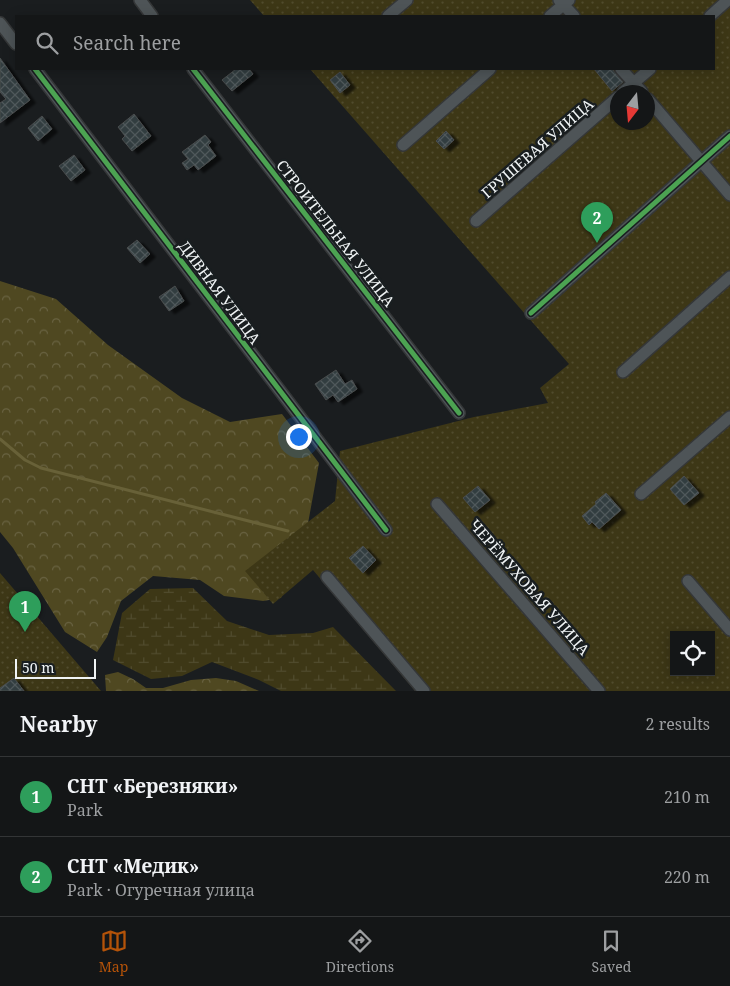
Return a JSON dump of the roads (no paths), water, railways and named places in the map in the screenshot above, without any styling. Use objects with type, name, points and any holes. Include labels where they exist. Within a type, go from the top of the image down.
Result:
[{"type":"street","points":[[140,0],[151,15]]},
{"type":"street","points":[[389,15],[407,0]]},
{"type":"street","points":[[711,15],[728,0]]},
{"type":"street","points":[[551,15],[564,2],[573,15]]},
{"type":"street","points":[[0,23],[15,43]]},
{"type":"street","name":"ДИВНАЯ УЛИЦА","points":[[36,70],[386,530]]},
{"type":"street","name":"СТРОИТЕЛЬНАЯ УЛИЦА","points":[[194,70],[459,413]]},
{"type":"street","points":[[403,145],[489,70]]},
{"type":"street","points":[[622,70],[634,83]]},
{"type":"street","points":[[632,85],[649,70]]},
{"type":"street","name":"ГРУШЕВАЯ УЛИЦА","points":[[476,222],[610,104]]},
{"type":"street","points":[[655,108],[730,195]]},
{"type":"street","points":[[531,313],[730,136]]},
{"type":"street","points":[[623,372],[730,277]]},
{"type":"street","points":[[641,494],[730,417]]},
{"type":"street","name":"ЧЕРЁМУХОВАЯ УЛИЦА","points":[[437,504],[599,691]]},
{"type":"street","points":[[327,577],[424,691]]},
{"type":"street","points":[[688,581],[730,630]]},
{"type":"waterway","points":[[0,439],[25,460],[41,468],[288,531]]},
{"type":"place","name":"СНТ «Медик»","points":[[597,243]]},
{"type":"place","name":"СНТ «Березняки»","points":[[25,632]]}]
